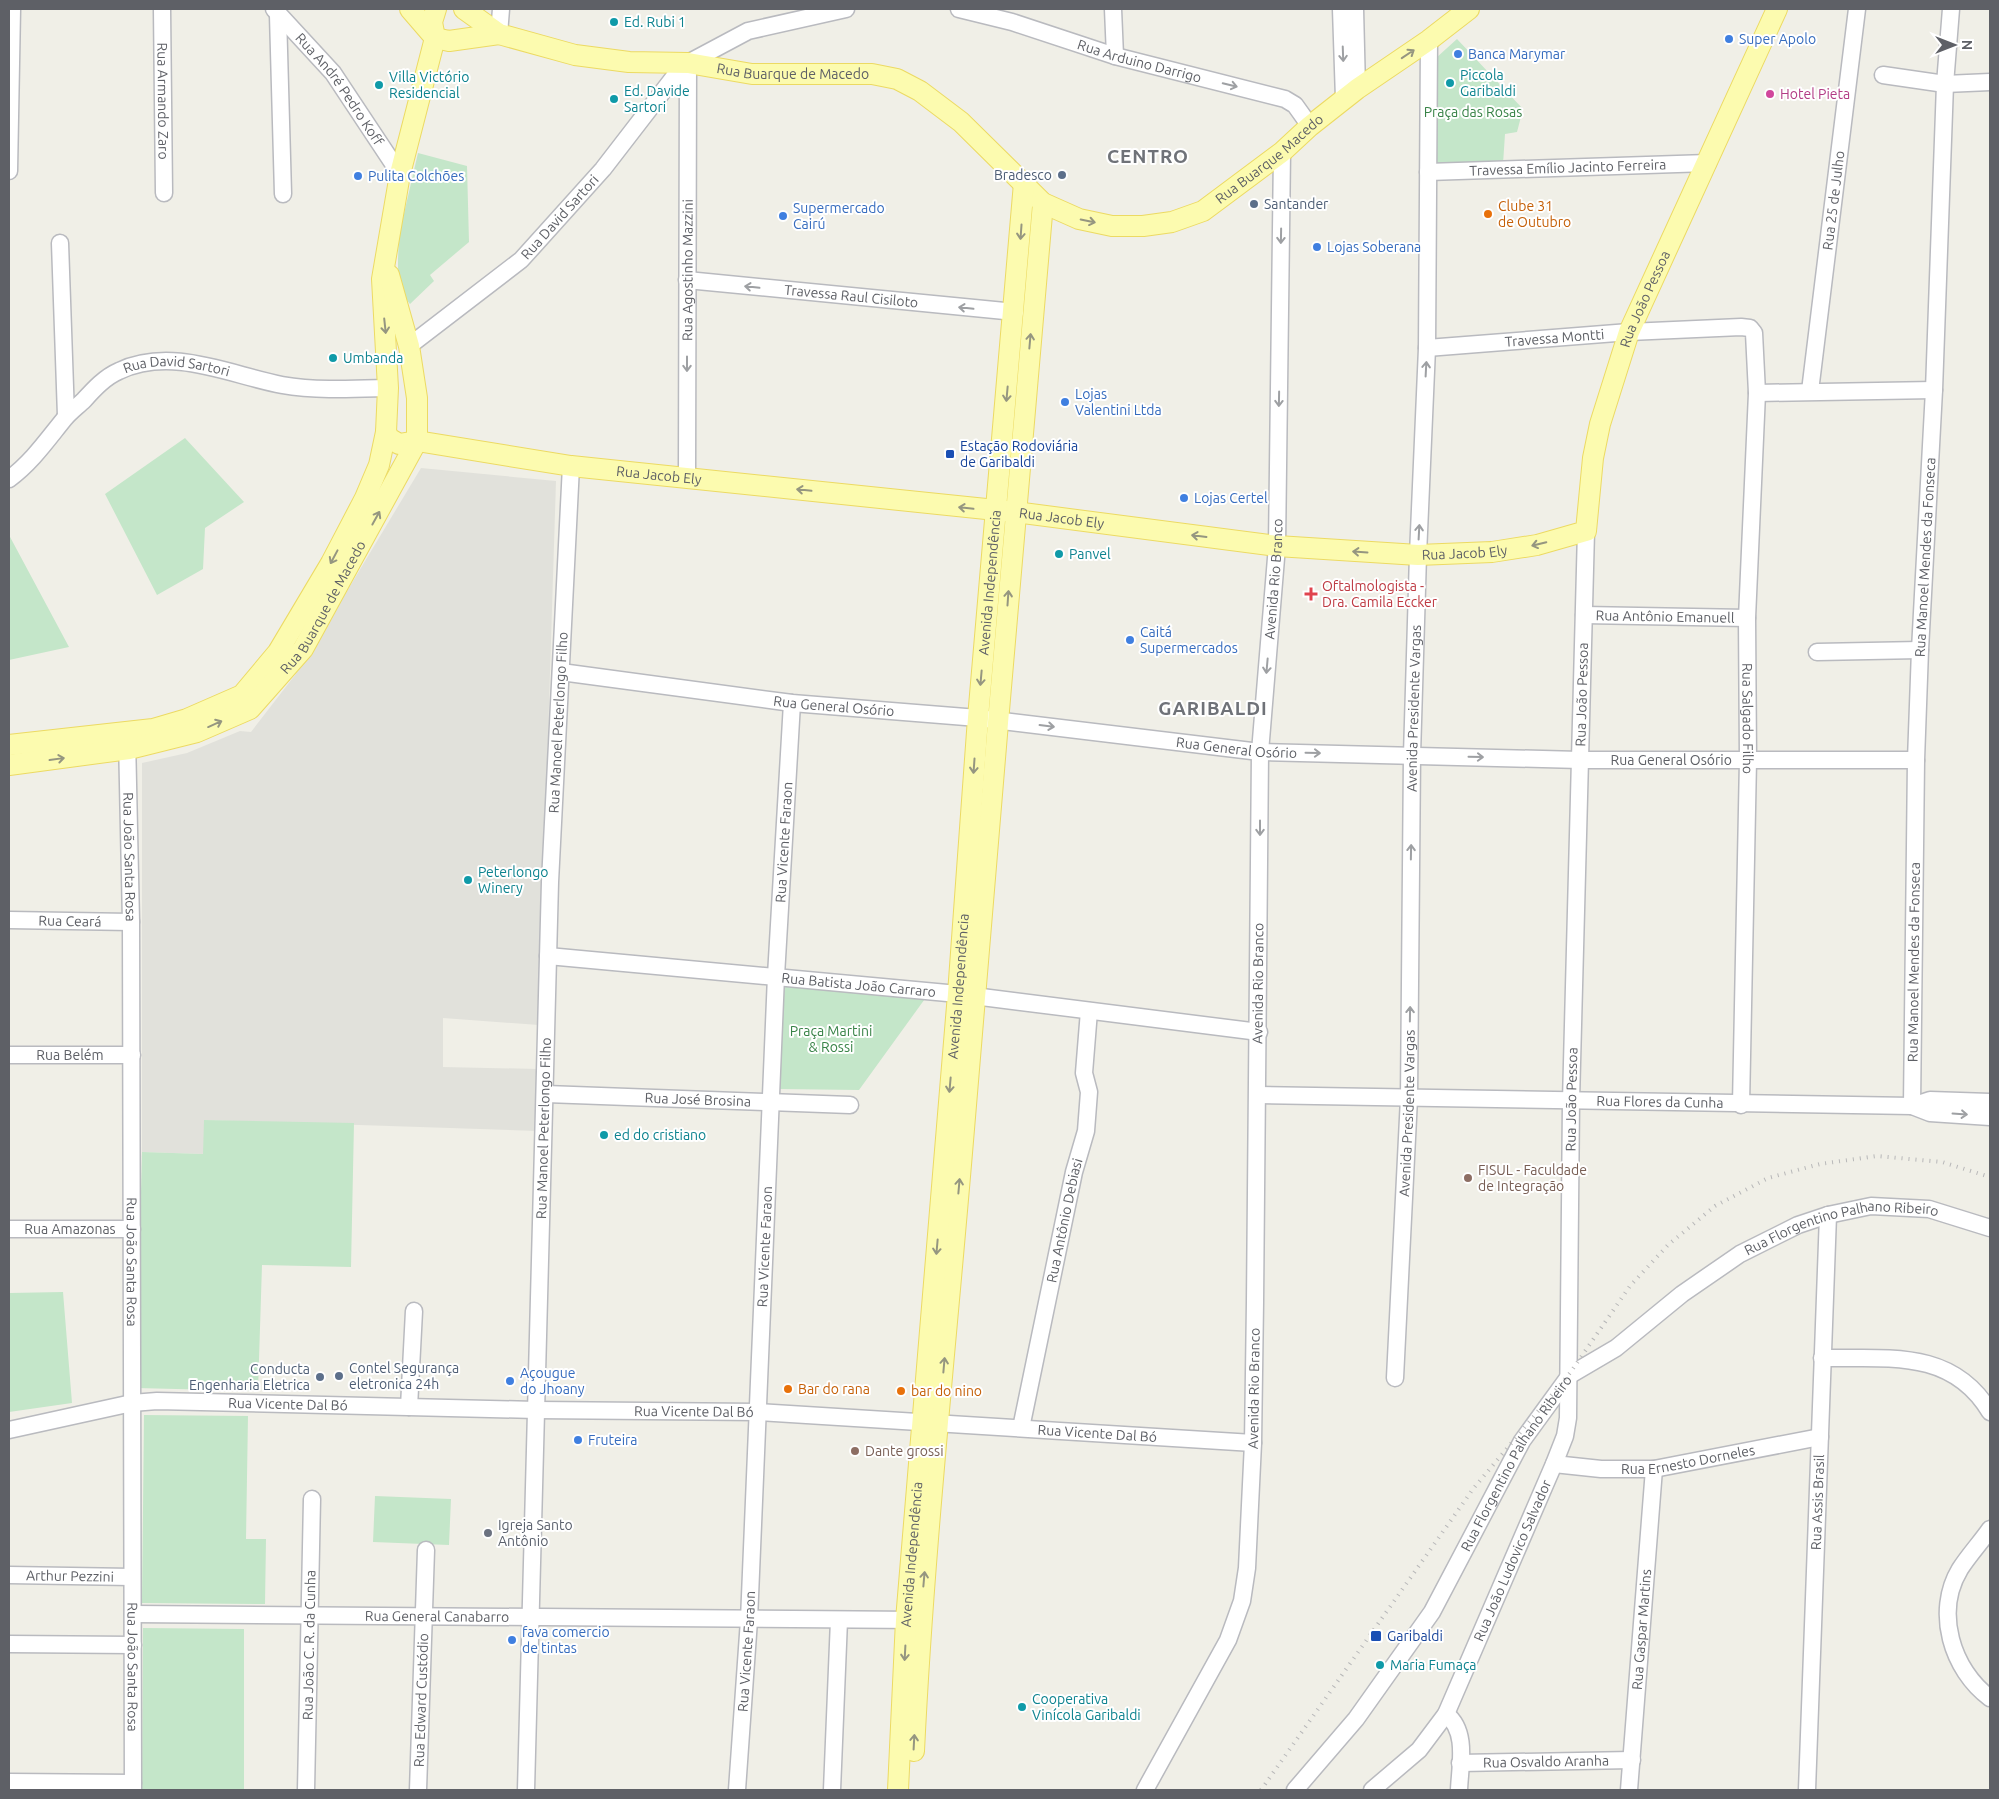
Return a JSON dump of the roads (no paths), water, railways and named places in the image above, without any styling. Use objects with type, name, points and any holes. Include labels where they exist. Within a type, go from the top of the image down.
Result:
[{"type":"main road","points":[[410,9],[435,38],[453,33],[459,18],[460,9]]},
{"type":"main road","name":"Rua Buarque de Macedo","points":[[9,765],[128,740],[153,729],[187,719],[242,695],[278,652],[331,563],[369,490],[379,465],[386,432],[388,388],[382,297],[385,261],[400,174],[435,38],[432,22],[436,9]]},
{"type":"main road","name":"Rua Buarque de Macedo","points":[[464,9],[499,34],[575,55],[628,62],[686,64],[752,74],[872,74],[897,79],[920,91],[962,122],[1043,203]]},
{"type":"main road","name":"Rua Buarque Macedo","points":[[1043,203],[1079,219],[1112,226],[1143,226],[1172,222],[1203,211],[1282,152],[1310,126],[1351,94],[1429,40],[1469,9]]},
{"type":"main road","name":"Rua João Pessoa","points":[[1586,531],[1593,458],[1600,424],[1629,332],[1777,9]]},
{"type":"main road","name":"Rua Buarque de Macedo","points":[[435,38],[449,41],[499,34]]},
{"type":"main road","name":"Avenida Independência","points":[[898,1790],[967,996],[999,720],[1014,312],[1024,183]]},
{"type":"main road","name":"Avenida Independência","points":[[967,996],[978,718],[1006,511],[1043,203]]},
{"type":"main road","name":"Rua Buarque de Macedo","points":[[9,745],[128,740],[198,732],[250,709],[289,668],[304,649],[417,441],[417,398],[409,346],[385,261]]},
{"type":"main road","points":[[388,388],[406,385],[411,387],[417,398]]},
{"type":"main road","name":"Rua Jacob Ely","points":[[386,432],[389,438],[399,444],[417,441],[571,466],[1006,511],[1277,546],[1418,555],[1492,552],[1537,545],[1586,531]]},
{"type":"main road","name":"Avenida Independência","points":[[912,1790],[913,1620]]},
{"type":"street","points":[[9,171],[12,9]]},
{"type":"street","name":"Rua Armando Zaro","points":[[162,9],[164,193]]},
{"type":"street","points":[[499,34],[501,9]]},
{"type":"street","points":[[686,64],[748,31],[846,9]]},
{"type":"street","name":"Rua Arduino Darrigo","points":[[959,9],[1012,22],[1115,56],[1285,99],[1295,105],[1310,126]]},
{"type":"street","points":[[1114,9],[1115,56]]},
{"type":"street","points":[[1341,9],[1351,94]]},
{"type":"street","points":[[1351,94],[1356,9]]},
{"type":"street","name":"Rua 25 de Julho","points":[[1810,391],[1857,9]]},
{"type":"street","name":"Rua Manoel Mendes da Fonseca","points":[[1912,1106],[1916,760],[1934,390],[1945,84],[1951,9]]},
{"type":"street","points":[[276,12],[283,194]]},
{"type":"street","name":"Rua André Pedro Koff","points":[[276,12],[333,73],[400,174]]},
{"type":"street","name":"Avenida Presidente Vargas","points":[[1395,1378],[1409,1098],[1412,756],[1427,348],[1429,40]]},
{"type":"street","name":"Rua Agostinho Mazzini","points":[[686,64],[687,478]]},
{"type":"street","name":"Rua David Sartori","points":[[409,346],[521,260],[603,169],[686,64]]},
{"type":"street","points":[[1883,75],[1945,84],[1990,82]]},
{"type":"street","name":"Avenida Rio Branco","points":[[1145,1790],[1228,1640],[1242,1601],[1247,1568],[1253,1443],[1259,1032],[1260,752],[1277,546],[1282,152]]},
{"type":"street","name":"Travessa Emílio Jacinto Ferreira","points":[[1428,172],[1708,163]]},
{"type":"street","points":[[60,243],[66,416]]},
{"type":"street","name":"Travessa Raul Cisiloto","points":[[687,280],[1014,312]]},
{"type":"street","name":"Travessa Montti","points":[[1427,348],[1629,332],[1742,327]]},
{"type":"street","name":"Rua Salgado Filho","points":[[1741,1105],[1748,760],[1747,618],[1757,393],[1754,333],[1750,328],[1742,327]]},
{"type":"street","name":"Rua David Sartori","points":[[9,479],[37,455],[66,416],[98,386],[119,371],[148,363],[190,362],[282,385],[335,390],[388,388]]},
{"type":"street","points":[[1757,393],[1934,390]]},
{"type":"street","name":"Rua Manoel Peterlongo Filho","points":[[526,1790],[546,1094],[548,956],[571,466]]},
{"type":"street","name":"Rua João Pessoa","points":[[1568,1418],[1570,1375],[1571,1101],[1586,531]]},
{"type":"street","name":"Rua Antônio Emanuell","points":[[1584,615],[1747,618]]},
{"type":"street","points":[[1817,652],[1920,650]]},
{"type":"street","name":"Rua General Osório","points":[[561,672],[792,702],[999,720],[1260,752],[1580,760],[1916,760]]},
{"type":"street","name":"Rua Vicente Faraon","points":[[737,1790],[749,1620],[776,976],[792,702]]},
{"type":"street","name":"Rua João Santa Rosa","points":[[128,740],[132,1055],[133,1787]]},
{"type":"street","name":"Rua Ceará","points":[[9,920],[131,922]]},
{"type":"street","name":"Rua Batista João Carraro","points":[[548,956],[776,976],[967,996],[1259,1032]]},
{"type":"street","name":"Rua Antônio Debiasi","points":[[1020,1428],[1074,1172],[1086,1131],[1089,1092],[1084,1074],[1089,1011]]},
{"type":"street","name":"Rua Belém","points":[[9,1054],[132,1055]]},
{"type":"street","name":"Rua José Brosina","points":[[546,1094],[850,1105]]},
{"type":"street","name":"Rua Flores da Cunha","points":[[1258,1095],[1741,1105],[1930,1106]]},
{"type":"street","points":[[1930,1106],[1990,1102]]},
{"type":"street","points":[[1930,1106],[1990,1117]]},
{"type":"street","name":"Rua Florgentino Palhano Ribeiro","points":[[1295,1790],[1356,1719],[1432,1612],[1522,1441],[1570,1375],[1616,1348],[1682,1294],[1740,1254],[1798,1225],[1828,1215],[1871,1206],[1929,1209],[1990,1228]]},
{"type":"street","name":"Rua Assis Brasil","points":[[1807,1790],[1828,1215]]},
{"type":"street","name":"Rua Amazonas","points":[[9,1229],[132,1229]]},
{"type":"street","points":[[410,1408],[414,1311]]},
{"type":"street","points":[[1822,1358],[1903,1359],[1934,1364],[1963,1380],[1984,1400],[1990,1412]]},
{"type":"street","name":"Rua Vicente Dal Bó","points":[[9,1430],[132,1403],[157,1401],[410,1408],[758,1412],[1253,1443]]},
{"type":"street","name":"Rua João Ludovico Salvador","points":[[1372,1790],[1419,1750],[1446,1714],[1554,1464],[1565,1436],[1568,1418]]},
{"type":"street","name":"Rua Ernesto Dorneles","points":[[1554,1464],[1601,1469],[1654,1469],[1820,1437]]},
{"type":"street","name":"Rua Gaspar Martins","points":[[1629,1790],[1654,1469]]},
{"type":"street","name":"Rua João C. R. da Cunha","points":[[306,1790],[312,1499]]},
{"type":"street","points":[[1990,1529],[1960,1570],[1951,1593],[1948,1616],[1950,1639],[1959,1660],[1970,1679],[1990,1698]]},
{"type":"street","name":"Rua Edward Custódio","points":[[418,1790],[426,1617],[426,1550]]},
{"type":"street","name":"Arthur Pezzini","points":[[9,1575],[132,1577]]},
{"type":"street","name":"Rua General Canabarro","points":[[133,1614],[913,1620]]},
{"type":"street","points":[[832,1790],[839,1620]]},
{"type":"street","points":[[9,1644],[133,1645]]},
{"type":"street","points":[[1446,1714],[1455,1722],[1458,1728],[1459,1790]]},
{"type":"street","name":"Rua Osvaldo Aranha","points":[[1460,1763],[1632,1760]]},
{"type":"street","points":[[9,1782],[133,1787]]},
{"type":"railway","points":[[1261,1790],[1473,1489],[1570,1373],[1630,1286],[1668,1245],[1715,1206],[1768,1178],[1820,1164],[1877,1156],[1942,1162],[1990,1177]]},
{"type":"place","name":"Ed. Rubi 1","points":[[614,22]]},
{"type":"place","name":"Super Apolo","points":[[1729,39]]},
{"type":"place","name":"Banca Marymar","points":[[1458,54]]},
{"type":"place","name":"Piccola Garibaldi","points":[[1450,83]]},
{"type":"place","name":"Villa Victório Residencial","points":[[379,85]]},
{"type":"place","name":"Hotel Pieta","points":[[1770,94]]},
{"type":"place","name":"Ed. Davide Sartori","points":[[614,99]]},
{"type":"place","name":"Bradesco","points":[[1062,175]]},
{"type":"place","name":"Pulita Colchões","points":[[358,176]]},
{"type":"place","name":"Santander","points":[[1254,204]]},
{"type":"place","name":"Clube 31 de Outubro","points":[[1488,214]]},
{"type":"place","name":"Supermercado Cairú","points":[[783,216]]},
{"type":"place","name":"Lojas Soberana","points":[[1317,247]]},
{"type":"place","name":"Umbanda","points":[[333,358]]},
{"type":"place","name":"Lojas Valentini Ltda","points":[[1065,402]]},
{"type":"place","name":"Estação Rodoviária de Garibaldi","points":[[950,454]]},
{"type":"place","name":"Lojas Certel","points":[[1184,498]]},
{"type":"place","name":"Panvel","points":[[1059,554]]},
{"type":"place","name":"Oftalmologista - Dra. Camila Eccker","points":[[1311,594]]},
{"type":"place","name":"Caitá Supermercados","points":[[1130,640]]},
{"type":"place","name":"Peterlongo Winery","points":[[468,880]]},
{"type":"place","name":"ed do cristiano","points":[[604,1135]]},
{"type":"place","name":"FISUL - Faculdade de Integração","points":[[1468,1178]]},
{"type":"place","name":"Contel Segurança eletronica 24h","points":[[339,1376]]},
{"type":"place","name":"Conducta Engenharia Eletrica","points":[[320,1377]]},
{"type":"place","name":"Açougue do Jhoany","points":[[510,1381]]},
{"type":"place","name":"Bar do rana","points":[[788,1389]]},
{"type":"place","name":"bar do nino","points":[[901,1391]]},
{"type":"place","name":"Fruteira","points":[[578,1440]]},
{"type":"place","name":"Dante grossi","points":[[855,1451]]},
{"type":"place","name":"Igreja Santo Antônio","points":[[488,1533]]},
{"type":"place","name":"Garibaldi","points":[[1376,1636]]},
{"type":"place","name":"fava comercio de tintas","points":[[512,1640]]},
{"type":"place","name":"Maria Fumaça","points":[[1380,1665]]},
{"type":"place","name":"Cooperativa Vinícola Garibaldi","points":[[1022,1707]]},
{"type":"district","name":"CENTRO","points":[[1148,156]]},
{"type":"district","name":"GARIBALDI","points":[[1213,708]]},
{"type":"park label","name":"Praça das Rosas","points":[[1473,112]]},
{"type":"park label","name":"Praça Martini & Rossi","points":[[831,1040]]}]
